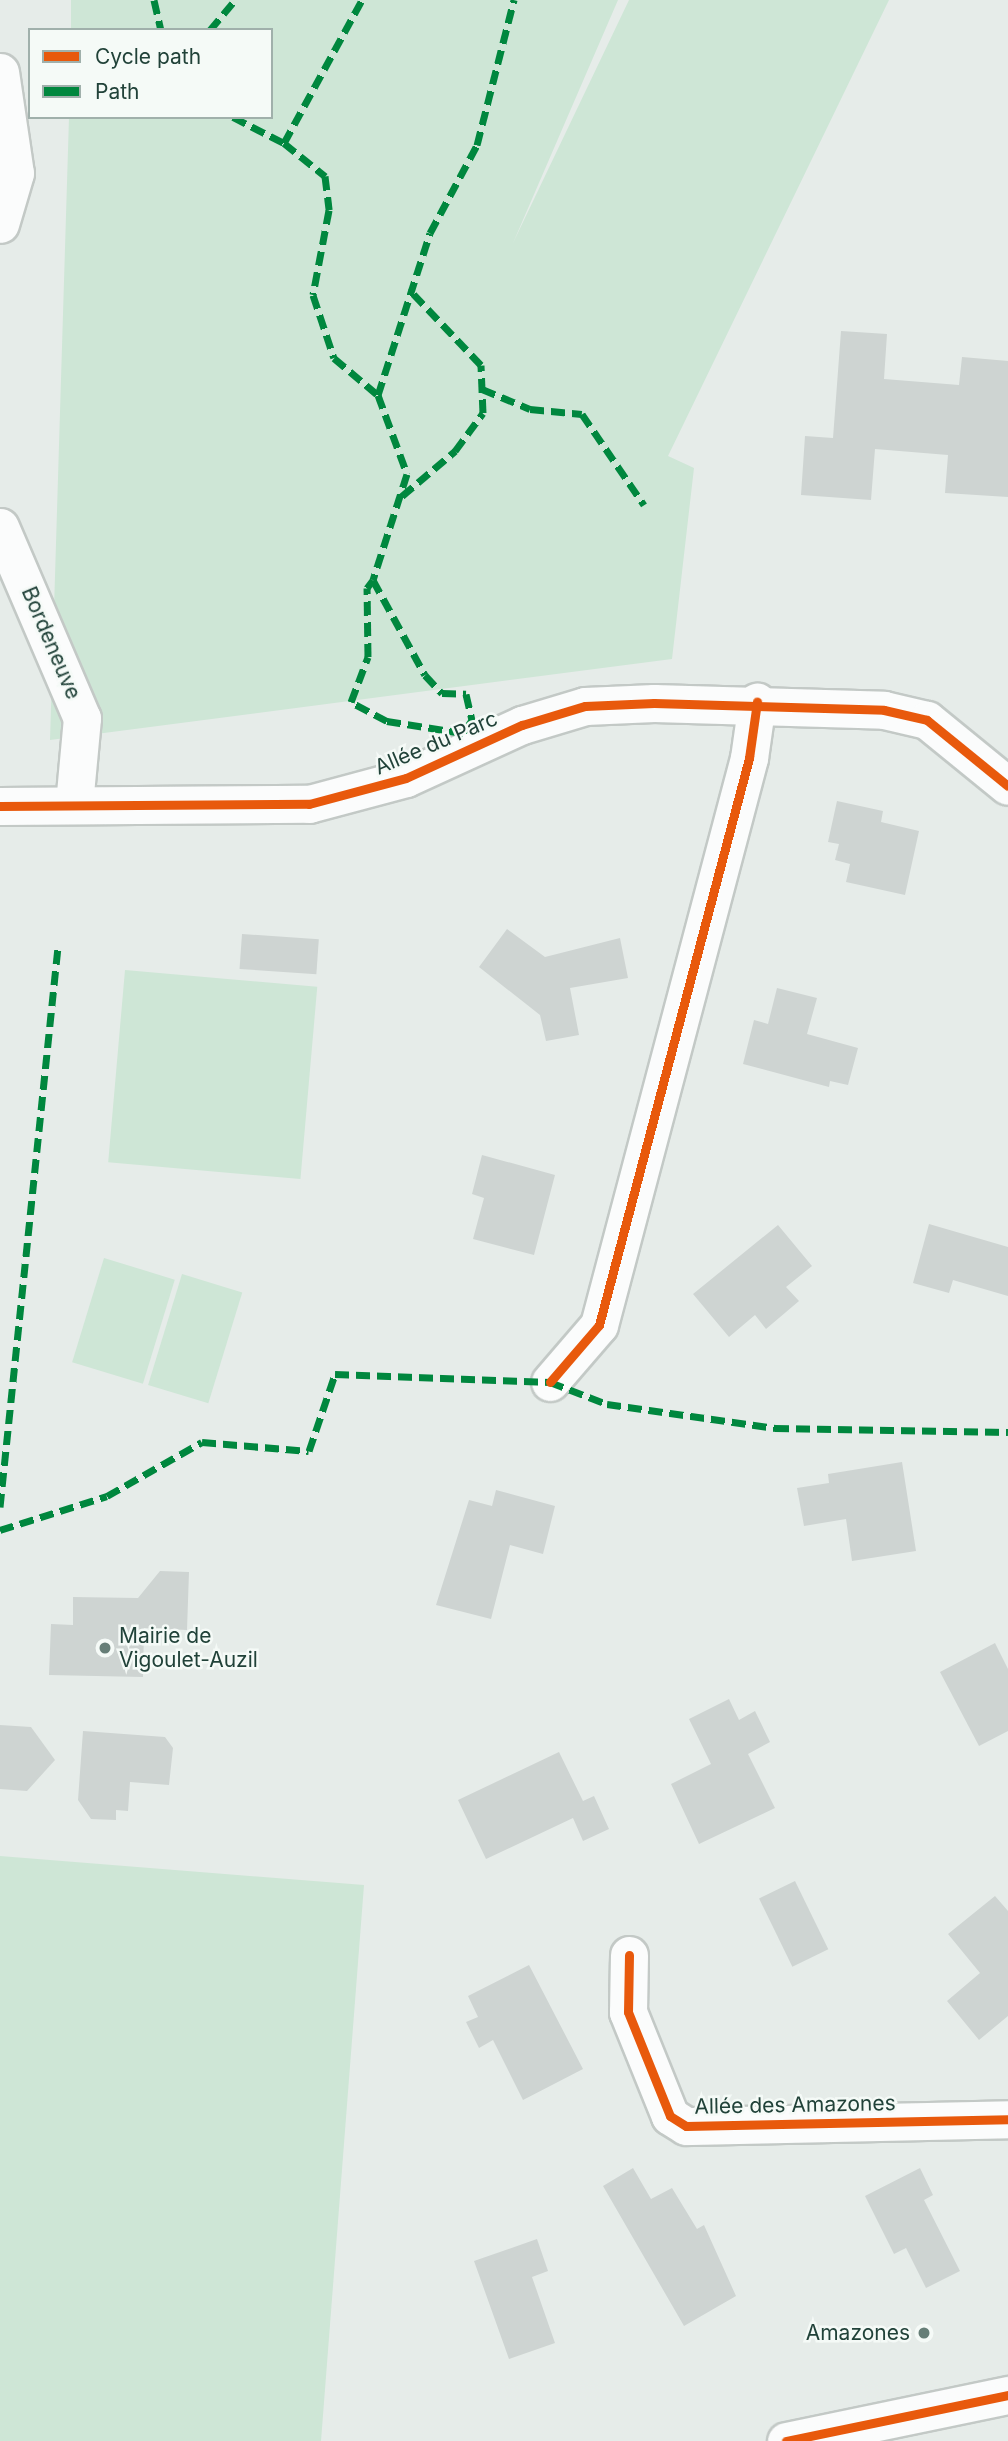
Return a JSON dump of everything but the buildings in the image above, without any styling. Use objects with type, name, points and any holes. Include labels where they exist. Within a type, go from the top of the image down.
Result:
[{"type":"street","points":[[0,72],[15,173],[0,224]]},
{"type":"street","name":"Bordeneuve","points":[[0,527],[82,718],[74,805]]},
{"type":"street","points":[[550,1382],[599,1325],[749,758],[757,702]]},
{"type":"street","name":"Allée du Parc","points":[[0,806],[309,804],[406,778],[522,725],[584,706],[757,702],[884,710],[927,720],[1008,786]]},
{"type":"street","name":"Allée des Amazones","points":[[629,1955],[628,2012],[670,2116],[687,2126],[1008,2119]]},
{"type":"street","points":[[786,2441],[1008,2395]]},
{"type":"green space","points":[[71,0],[618,0],[513,243],[629,0],[889,0],[668,456],[694,468],[672,659],[50,740],[69,119],[273,119],[273,28],[71,28]]},
{"type":"green space","points":[[125,970],[317,987],[300,1179],[108,1162]]},
{"type":"green space","points":[[104,1258],[175,1280],[143,1384],[72,1362]]},
{"type":"green space","points":[[182,1274],[242,1292],[208,1403],[148,1385]]},
{"type":"green space","points":[[0,1856],[364,1885],[321,2441],[0,2441]]},
{"type":"marked path","points":[[154,0],[161,28]]},
{"type":"marked path","points":[[212,28],[235,0]]},
{"type":"marked path","points":[[284,143],[362,0]]},
{"type":"marked path","points":[[378,395],[430,233],[477,145],[514,0]]},
{"type":"marked path","points":[[237,119],[284,143],[325,176],[329,210],[313,295],[334,358],[378,395],[407,474],[373,580]]},
{"type":"marked path","points":[[402,496],[455,451],[483,413],[481,365],[409,289]]},
{"type":"marked path","points":[[482,389],[530,409],[582,414],[644,505]]},
{"type":"marked path","points":[[373,580],[425,675],[442,693],[466,694],[472,720],[463,733],[387,721],[351,702],[368,657],[367,588],[373,580]]},
{"type":"marked path","points":[[0,1507],[58,947]]},
{"type":"marked path","points":[[0,1530],[107,1496],[202,1442],[309,1451],[335,1374],[550,1382],[607,1404],[775,1428],[1008,1432]]},
{"type":"cycle path","points":[[550,1382],[599,1325],[749,758],[757,702]]},
{"type":"cycle path","points":[[0,806],[309,804],[406,778],[522,725],[585,706],[654,703],[884,710],[927,720],[1008,786]]},
{"type":"cycle path","points":[[629,1955],[628,2012],[670,2116],[686,2126],[1008,2119]]},
{"type":"cycle path","points":[[786,2441],[1008,2395]]},
{"type":"place","name":"Mairie de Vigoulet-Auzil","points":[[105,1648]]},
{"type":"place","name":"Amazones","points":[[924,2333]]}]
